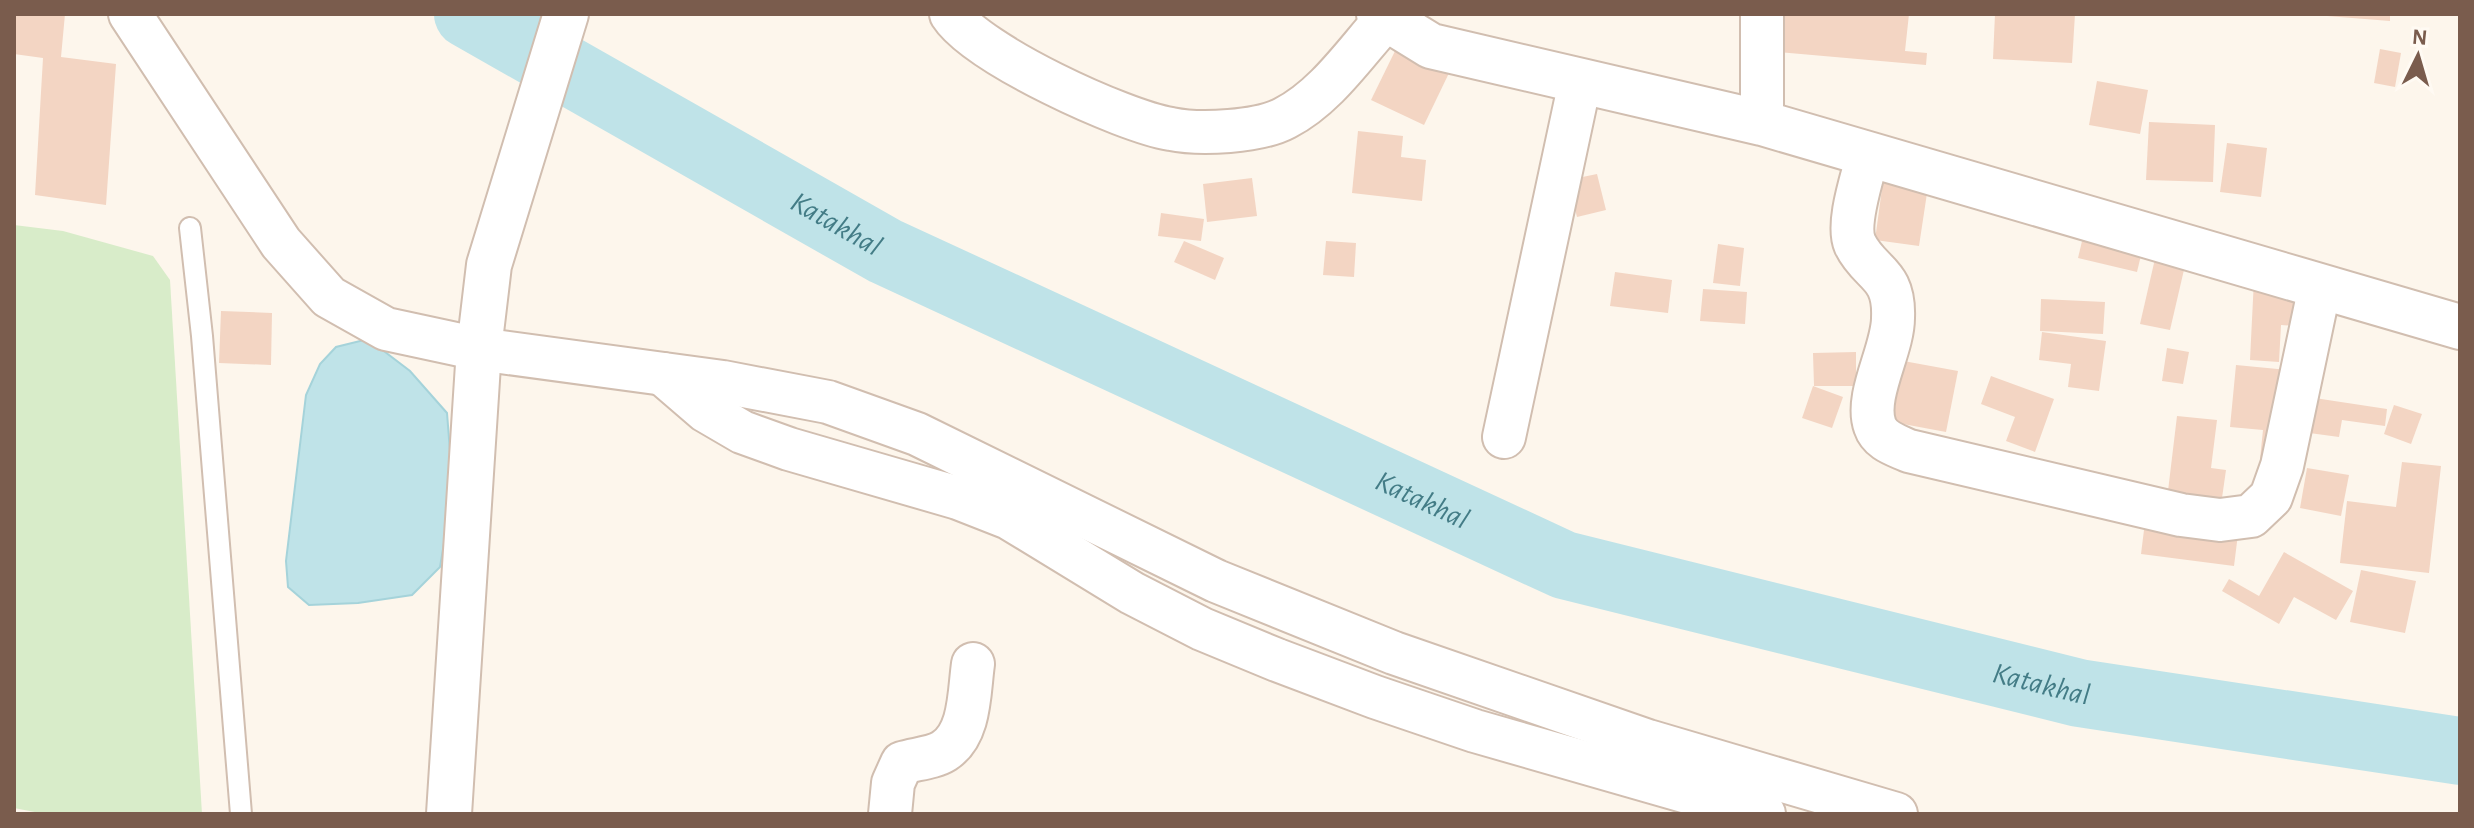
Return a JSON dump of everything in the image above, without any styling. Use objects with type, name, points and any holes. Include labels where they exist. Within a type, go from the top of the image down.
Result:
[{"type":"street","points":[[130,14],[281,243],[329,297],[386,329],[479,349],[663,374],[828,402],[917,434],[1216,581],[1394,653],[1648,741],[1896,814]]},
{"type":"street","points":[[449,814],[479,349],[489,265],[566,14]]},
{"type":"street","points":[[951,14],[974,38],[1021,68],[1130,118],[1172,130],[1252,128],[1284,119],[1312,101],[1382,17],[1431,46],[1762,123],[2460,327]]},
{"type":"street","points":[[1762,14],[1762,123]]},
{"type":"street","points":[[1504,437],[1580,82]]},
{"type":"street","points":[[1868,154],[1852,222],[1855,243],[1883,276],[1892,295],[1894,320],[1873,403],[1875,427],[1886,441],[1909,451],[2181,515],[2220,520],[2251,516],[2271,497],[2282,466],[2320,286]]},
{"type":"street","points":[[663,374],[706,411],[742,432],[789,449],[958,498],[1009,518],[1132,593],[1202,629],[1277,660],[1475,731],[1764,814]]},
{"type":"street","points":[[890,814],[893,783],[902,763],[943,751],[958,738],[967,712],[973,664]]},
{"type":"lane","points":[[190,228],[202,336],[241,814]]},
{"type":"green space","points":[[14,225],[63,231],[153,256],[170,280],[202,814],[45,814],[14,808]]},
{"type":"water","points":[[368,339],[410,371],[447,413],[453,490],[440,567],[412,595],[358,603],[309,605],[288,587],[286,561],[306,395],[320,364],[336,347]]},
{"type":"building","points":[[14,14],[65,14],[61,57],[116,64],[106,205],[35,195],[43,58],[14,54]]},
{"type":"building","points":[[1780,14],[1909,14],[1905,51],[1927,53],[1926,65],[1777,52]]},
{"type":"building","points":[[1995,14],[2075,14],[2072,63],[1993,59]]},
{"type":"building","points":[[2390,14],[2390,21],[2327,16]]},
{"type":"building","points":[[1396,49],[1449,73],[1424,125],[1371,100]]},
{"type":"building","points":[[2380,49],[2401,53],[2395,87],[2374,83]]},
{"type":"building","points":[[2097,81],[2148,90],[2140,134],[2089,125]]},
{"type":"building","points":[[2149,122],[2215,125],[2213,182],[2146,180]]},
{"type":"building","points":[[1358,131],[1403,136],[1401,157],[1426,160],[1422,201],[1352,193]]},
{"type":"building","points":[[2227,143],[2267,148],[2261,197],[2220,192]]},
{"type":"building","points":[[1597,174],[1606,210],[1577,217],[1568,180]]},
{"type":"building","points":[[1884,174],[1929,180],[1919,246],[1875,240]]},
{"type":"building","points":[[1252,178],[1257,216],[1207,222],[1203,184]]},
{"type":"building","points":[[1161,213],[1204,219],[1201,241],[1158,236]]},
{"type":"building","points":[[2088,216],[2147,230],[2137,272],[2078,258]]},
{"type":"building","points":[[2160,237],[2190,244],[2170,330],[2140,324]]},
{"type":"building","points":[[1184,241],[1224,258],[1215,280],[1174,262]]},
{"type":"building","points":[[1326,241],[1356,243],[1354,277],[1323,275]]},
{"type":"building","points":[[1718,244],[1744,248],[1740,286],[1713,283]]},
{"type":"building","points":[[1615,272],[1672,280],[1668,313],[1610,306]]},
{"type":"building","points":[[2254,279],[2314,281],[2313,327],[2281,325],[2279,362],[2250,360]]},
{"type":"building","points":[[1703,289],[1747,292],[1745,324],[1700,321]]},
{"type":"building","points":[[2041,299],[2105,302],[2103,334],[2040,331]]},
{"type":"building","points":[[221,311],[272,313],[271,365],[219,363]]},
{"type":"building","points":[[2042,332],[2106,341],[2099,391],[2068,387],[2071,364],[2039,360]]},
{"type":"building","points":[[2167,348],[2189,352],[2183,384],[2162,381]]},
{"type":"building","points":[[1856,352],[1856,386],[1814,386],[1813,353]]},
{"type":"building","points":[[1898,360],[1958,371],[1946,432],[1887,421]]},
{"type":"building","points":[[2236,365],[2299,371],[2290,462],[2260,459],[2263,430],[2230,427]]},
{"type":"building","points":[[1991,376],[2054,399],[2035,452],[2006,441],[2015,417],[1981,404]]},
{"type":"building","points":[[1813,386],[1843,397],[1832,428],[1802,418]]},
{"type":"building","points":[[2308,397],[2387,409],[2385,426],[2342,420],[2339,437],[2302,432]]},
{"type":"building","points":[[2394,405],[2422,414],[2411,444],[2384,434]]},
{"type":"building","points":[[2177,416],[2217,420],[2211,468],[2226,470],[2222,498],[2168,491]]},
{"type":"building","points":[[2402,462],[2441,466],[2429,573],[2340,563],[2347,501],[2396,507]]},
{"type":"building","points":[[2307,468],[2349,475],[2341,516],[2300,508]]},
{"type":"building","points":[[2147,506],[2240,518],[2234,566],[2141,554]]},
{"type":"building","points":[[2284,552],[2353,591],[2336,620],[2294,597],[2279,624],[2222,591],[2229,579],[2259,596]]},
{"type":"building","points":[[2361,570],[2416,581],[2405,633],[2350,622]]},
{"type":"waterway","name":"Katakhal","points":[[468,14],[885,251],[1564,565],[2079,693],[2460,751]]}]
